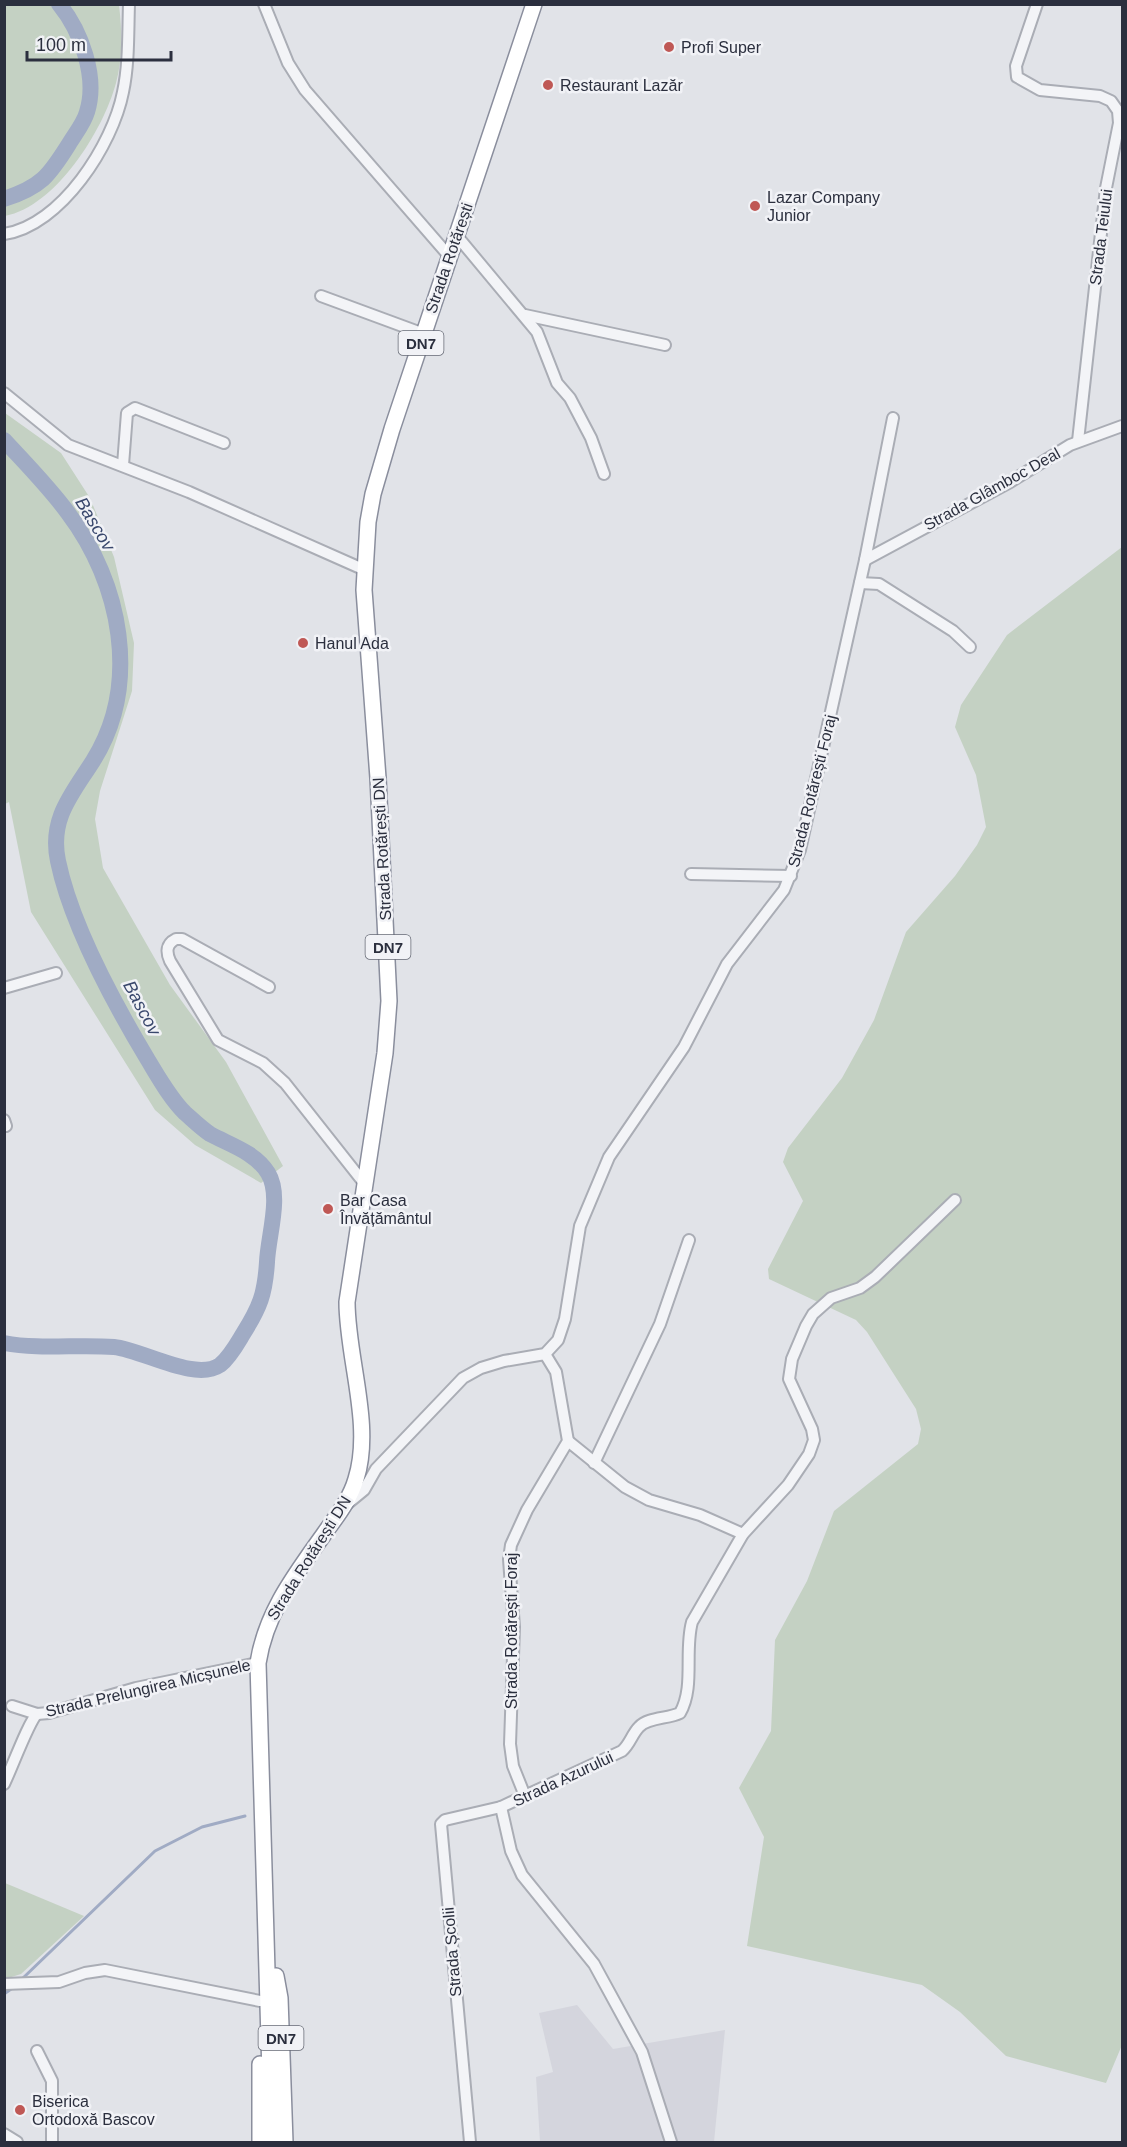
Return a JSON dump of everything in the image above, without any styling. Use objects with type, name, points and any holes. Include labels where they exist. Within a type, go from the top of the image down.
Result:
[{"type":"highway","name":"Strada Rotărești","points":[[366,621],[365,570],[373,494],[534,4]]},
{"type":"highway","name":"Strada Rotărești DN","points":[[268,1935],[258,1663],[267,1625],[280,1598],[342,1508],[356,1479],[362,1450],[347,1318],[350,1271],[385,1053],[389,1001],[378,778],[366,621]]},
{"type":"highway","name":"DN7","points":[[261,2142],[260,2001],[268,1935]]},
{"type":"highway","name":"DN7","points":[[268,1935],[272,2142]]},
{"type":"highway","name":"DN7","points":[[268,1935],[280,1998],[285,2142]]},
{"type":"street","points":[[4,234],[29,227],[48,216],[65,200],[85,174],[102,144],[123,94],[127,67],[129,4]]},
{"type":"street","points":[[264,4],[288,63],[305,90],[450,257]]},
{"type":"street","name":"Strada Teiului","points":[[1036,4],[1016,66],[1017,77],[1040,90],[1100,96],[1111,101],[1118,111],[1119,123],[1106,188],[1078,441]]},
{"type":"street","points":[[457,236],[537,332],[557,383],[570,399],[591,438],[604,474]]},
{"type":"street","points":[[321,296],[424,334]]},
{"type":"street","points":[[525,315],[665,345]]},
{"type":"street","points":[[4,393],[68,445],[123,465],[365,570]]},
{"type":"street","points":[[123,465],[126,413],[135,408],[224,443]]},
{"type":"street","name":"Strada Rotărești Foraj","points":[[545,1354],[558,1340],[563,1330],[580,1226],[609,1156],[684,1047],[727,964],[775,904],[791,876],[801,850],[860,584],[893,418]]},
{"type":"street","name":"Strada Glâmboc Deal","points":[[865,560],[1010,482],[1078,441],[1122,426]]},
{"type":"street","points":[[860,584],[879,584],[953,631],[970,647]]},
{"type":"street","points":[[691,874],[791,876]]},
{"type":"street","points":[[269,987],[182,939],[176,939],[168,946],[167,953],[170,961],[218,1040],[263,1063],[285,1083],[364,1183]]},
{"type":"street","points":[[4,988],[56,973]]},
{"type":"street","name":"Strada Azurului","points":[[671,2142],[642,2052],[594,1964],[522,1875],[511,1851],[501,1807],[622,1751],[632,1741],[639,1727],[647,1721],[680,1713],[686,1703],[688,1635],[692,1622],[742,1534],[788,1485],[809,1454],[814,1440],[812,1429],[789,1380],[792,1359],[813,1314],[831,1298],[860,1288],[875,1277],[955,1200]]},
{"type":"street","points":[[594,1463],[660,1324],[689,1240]]},
{"type":"street","points":[[342,1508],[364,1490],[376,1468],[463,1378],[481,1368],[504,1361],[545,1354],[556,1372],[568,1442],[625,1487],[649,1500],[700,1515],[742,1534]]},
{"type":"street","name":"Strada Rotărești Foraj","points":[[525,1797],[513,1766],[510,1744],[514,1627],[509,1558],[511,1545],[527,1510],[568,1442]]},
{"type":"street","points":[[362,1450],[376,1468]]},
{"type":"street","name":"Strada Prelungirea Micșunele","points":[[4,1784],[32,1718],[37,1714],[136,1688],[258,1663]]},
{"type":"street","name":"Strada Prelungirea Micșunele","points":[[12,1706],[37,1714]]},
{"type":"street","name":"Strada Școlii","points":[[470,2142],[440,1830],[445,1820],[501,1807]]},
{"type":"street","points":[[4,1984],[59,1982],[85,1973],[105,1970],[260,2001]]},
{"type":"street","points":[[37,2051],[52,2081],[52,2142]]},
{"type":"street","points":[[4,2134],[17,2142]]},
{"type":"shaded area","points":[[577,2005],[613,2049],[725,2030],[714,2142],[540,2142],[536,2077],[553,2072],[539,2013]]},
{"type":"green space","points":[[5,4],[119,5],[121,44],[120,64],[110,102],[89,144],[75,164],[42,198],[24,209],[5,216]]},
{"type":"green space","points":[[5,413],[61,453],[90,498],[114,557],[134,643],[132,691],[100,791],[95,819],[103,868],[170,985],[226,1062],[283,1166],[261,1183],[195,1145],[155,1110],[31,912],[9,802],[5,804]]},
{"type":"green space","points":[[1122,547],[1122,2045],[1106,2083],[1006,2056],[960,2012],[922,1985],[747,1946],[764,1837],[739,1788],[771,1731],[775,1640],[807,1581],[834,1511],[918,1444],[921,1429],[916,1409],[867,1332],[856,1320],[769,1279],[768,1269],[803,1201],[783,1162],[788,1148],[842,1078],[874,1020],[906,932],[955,876],[977,845],[986,827],[976,775],[955,727],[961,705],[1007,635]]},
{"type":"green space","points":[[5,1883],[84,1916],[21,1974],[5,1979]]},
{"type":"waterway","name":"Bascov","points":[[4,199],[27,190],[43,179],[62,155],[87,112],[90,98],[89,70],[74,27],[59,4]]},
{"type":"waterway","name":"Bascov","points":[[4,440],[53,494],[86,541],[101,570],[112,602],[118,634],[120,667],[117,700],[108,731],[93,761],[70,796],[57,832],[58,861],[73,911],[108,989],[156,1074],[170,1094],[185,1113],[203,1129],[249,1154],[263,1166],[272,1182],[274,1193],[265,1283],[261,1300],[236,1346],[220,1365],[197,1370],[168,1364],[114,1347],[32,1346],[4,1343]]},
{"type":"waterway","points":[[23,1978],[155,1851],[202,1827],[245,1816]]},
{"type":"waterway","points":[[4,1994],[14,1987]]},
{"type":"place","name":"Profi Super","points":[[669,47]]},
{"type":"place","name":"Restaurant Lazăr","points":[[548,85]]},
{"type":"place","name":"Lazar Company Junior","points":[[755,206]]},
{"type":"place","name":"Hanul Ada","points":[[303,643]]},
{"type":"place","name":"Bar Casa Învățământul","points":[[328,1209]]},
{"type":"place","name":"Biserica Ortodoxă Bascov","points":[[20,2110]]}]
